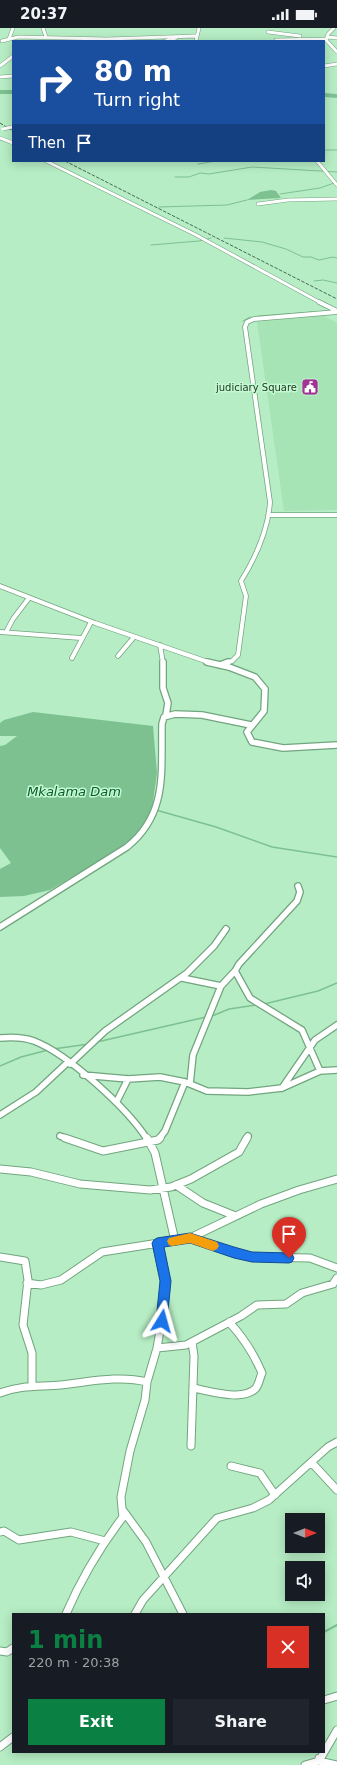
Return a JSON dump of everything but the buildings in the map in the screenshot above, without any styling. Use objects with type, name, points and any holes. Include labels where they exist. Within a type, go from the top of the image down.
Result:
[{"type":"street","points":[[1,41],[9,42],[12,28]]},
{"type":"street","points":[[43,28],[46,37]]},
{"type":"street","points":[[196,40],[199,28]]},
{"type":"street","points":[[265,28],[275,40]]},
{"type":"street","points":[[334,28],[328,34],[327,38],[328,44],[337,52]]},
{"type":"street","points":[[268,32],[307,38]]},
{"type":"street","points":[[168,40],[180,36]]},
{"type":"street","points":[[1,41],[10,38],[46,37],[107,38],[196,36]]},
{"type":"street","points":[[286,40],[337,38]]},
{"type":"street","points":[[0,66],[12,57]]},
{"type":"street","points":[[325,66],[337,64]]},
{"type":"street","points":[[0,77],[12,76]]},
{"type":"street","points":[[2,130],[12,127]]},
{"type":"street","points":[[0,138],[12,142]]},
{"type":"street","points":[[48,162],[196,234],[337,312]]},
{"type":"street","points":[[317,162],[337,185]]},
{"type":"street","points":[[258,204],[288,200],[337,199]]},
{"type":"street","points":[[220,665],[232,661],[238,655],[246,596],[242,581],[253,561],[269,515],[270,502],[245,327],[247,322],[254,319],[337,312]]},
{"type":"street","points":[[269,515],[337,515]]},
{"type":"street","points":[[0,586],[91,622],[208,663],[229,667],[254,677],[265,689],[264,711],[247,732],[252,742],[265,746],[287,748],[337,744]]},
{"type":"street","points":[[6,632],[12,619],[29,598]]},
{"type":"street","points":[[72,658],[81,638],[91,622]]},
{"type":"street","points":[[0,632],[81,638]]},
{"type":"street","points":[[118,656],[134,637]]},
{"type":"street","points":[[0,927],[128,847],[145,832],[156,810],[160,781],[162,724],[166,715],[168,703],[163,688],[163,664],[160,645]]},
{"type":"street","points":[[166,715],[175,714],[218,717],[227,719],[239,725],[251,726]]},
{"type":"street","points":[[60,1136],[85,1146],[103,1150],[158,1140],[163,1135],[188,1083],[193,1055],[221,986],[235,971],[239,964],[297,901],[300,892],[298,886]]},
{"type":"street","points":[[0,1115],[25,1100],[59,1072],[90,1043],[111,1027],[182,978],[208,954],[226,929]]},
{"type":"street","points":[[235,971],[250,998],[260,1002],[274,1014],[300,1027],[304,1032],[314,1062],[320,1071]]},
{"type":"street","points":[[182,978],[221,986]]},
{"type":"street","points":[[282,1088],[318,1037],[337,1025]]},
{"type":"street","points":[[0,1038],[15,1037],[33,1041],[51,1049],[116,1101],[130,1115],[150,1142],[155,1153],[176,1241]]},
{"type":"street","points":[[83,1074],[128,1079],[157,1076],[188,1083],[207,1091],[248,1092],[282,1088],[320,1071],[337,1070]]},
{"type":"street","points":[[116,1101],[128,1079]]},
{"type":"street","points":[[0,1169],[31,1172],[89,1185],[117,1186],[143,1190],[164,1188],[191,1179],[204,1170],[239,1152],[248,1136]]},
{"type":"street","points":[[27,1283],[38,1286],[53,1283],[76,1272],[99,1253],[190,1238],[233,1216],[307,1186],[337,1179]]},
{"type":"street","points":[[176,1185],[203,1204],[233,1216]]},
{"type":"street","points":[[190,1238],[234,1253],[252,1257],[310,1258],[337,1268]]},
{"type":"street","points":[[65,1613],[78,1587],[105,1541],[123,1517],[121,1498],[129,1464],[130,1451],[142,1413],[147,1382],[157,1348],[164,1307],[166,1281],[157,1243]]},
{"type":"street","points":[[0,1257],[25,1261],[27,1283],[23,1324],[32,1353],[32,1386]]},
{"type":"street","points":[[157,1348],[186,1345],[230,1322],[257,1305],[286,1304],[302,1293],[332,1284],[337,1278]]},
{"type":"street","points":[[193,1388],[241,1396],[250,1393],[257,1387],[262,1373],[240,1334],[230,1322]]},
{"type":"street","points":[[191,1446],[194,1356],[192,1342]]},
{"type":"street","points":[[0,1393],[11,1389],[32,1386],[60,1386],[108,1379],[129,1378],[147,1382]]},
{"type":"street","points":[[136,1613],[142,1600],[165,1577],[217,1518],[260,1505],[275,1495],[328,1447],[337,1442]]},
{"type":"street","points":[[312,1463],[337,1490]]},
{"type":"street","points":[[231,1466],[260,1473],[275,1495]]},
{"type":"street","points":[[122,1508],[146,1542],[183,1613]]},
{"type":"street","points":[[0,1532],[4,1531],[19,1540],[71,1532],[105,1541]]},
{"type":"street","points":[[0,1651],[6,1652],[12,1649]]},
{"type":"street","points":[[325,1700],[337,1696]]},
{"type":"street","points":[[325,1748],[337,1730]]},
{"type":"street","points":[[0,1747],[12,1738]]},
{"type":"street","points":[[305,1765],[320,1756],[337,1765]]},
{"type":"shaded area","points":[[322,315],[337,323],[337,510],[284,511],[257,322]]},
{"type":"water","points":[[271,190],[276,191],[281,198],[247,200],[260,192]]},
{"type":"water","name":"Mkalama Dam","points":[[33,712],[153,726],[157,773],[152,809],[144,827],[127,845],[50,890],[24,896],[0,897],[0,869],[11,863],[0,848],[0,746],[5,745],[17,736],[0,736],[0,723],[4,720]]},
{"type":"waterway","points":[[0,92],[12,92]]},
{"type":"waterway","points":[[325,95],[337,96]]},
{"type":"waterway","points":[[325,150],[337,150]]},
{"type":"waterway","points":[[198,164],[210,162]]},
{"type":"waterway","points":[[175,177],[189,177],[200,173],[209,174],[252,167],[337,172]]},
{"type":"waterway","points":[[280,194],[320,188],[337,182]]},
{"type":"waterway","points":[[159,207],[227,205],[247,200]]},
{"type":"waterway","points":[[151,245],[199,241],[211,238]]},
{"type":"waterway","points":[[224,238],[262,242],[286,249],[303,257],[311,257],[319,260],[333,257],[337,258]]},
{"type":"waterway","points":[[314,281],[323,280],[337,283]]},
{"type":"waterway","points":[[258,316],[312,312]]},
{"type":"waterway","points":[[243,321],[250,317]]},
{"type":"waterway","points":[[156,810],[216,827],[272,847],[337,857]]},
{"type":"waterway","points":[[264,1004],[318,991],[337,983]]},
{"type":"waterway","points":[[212,1016],[229,1009],[256,1005]]},
{"type":"waterway","points":[[97,1042],[206,1017]]},
{"type":"waterway","points":[[53,1049],[89,1044]]},
{"type":"waterway","points":[[0,1066],[21,1057],[48,1050]]},
{"type":"waterway","points":[[325,1631],[337,1625]]},
{"type":"railway","points":[[0,123],[12,130]]},
{"type":"railway","points":[[67,162],[337,299]]},
{"type":"slow traffic","points":[[172,1241],[190,1238],[198,1239],[213,1246]]},
{"type":"place","name":"judiciary Square","points":[[310,387]]},
{"type":"route","points":[[162,1321],[166,1281],[157,1243],[190,1238],[198,1239],[234,1253],[252,1257],[289,1258]]}]
